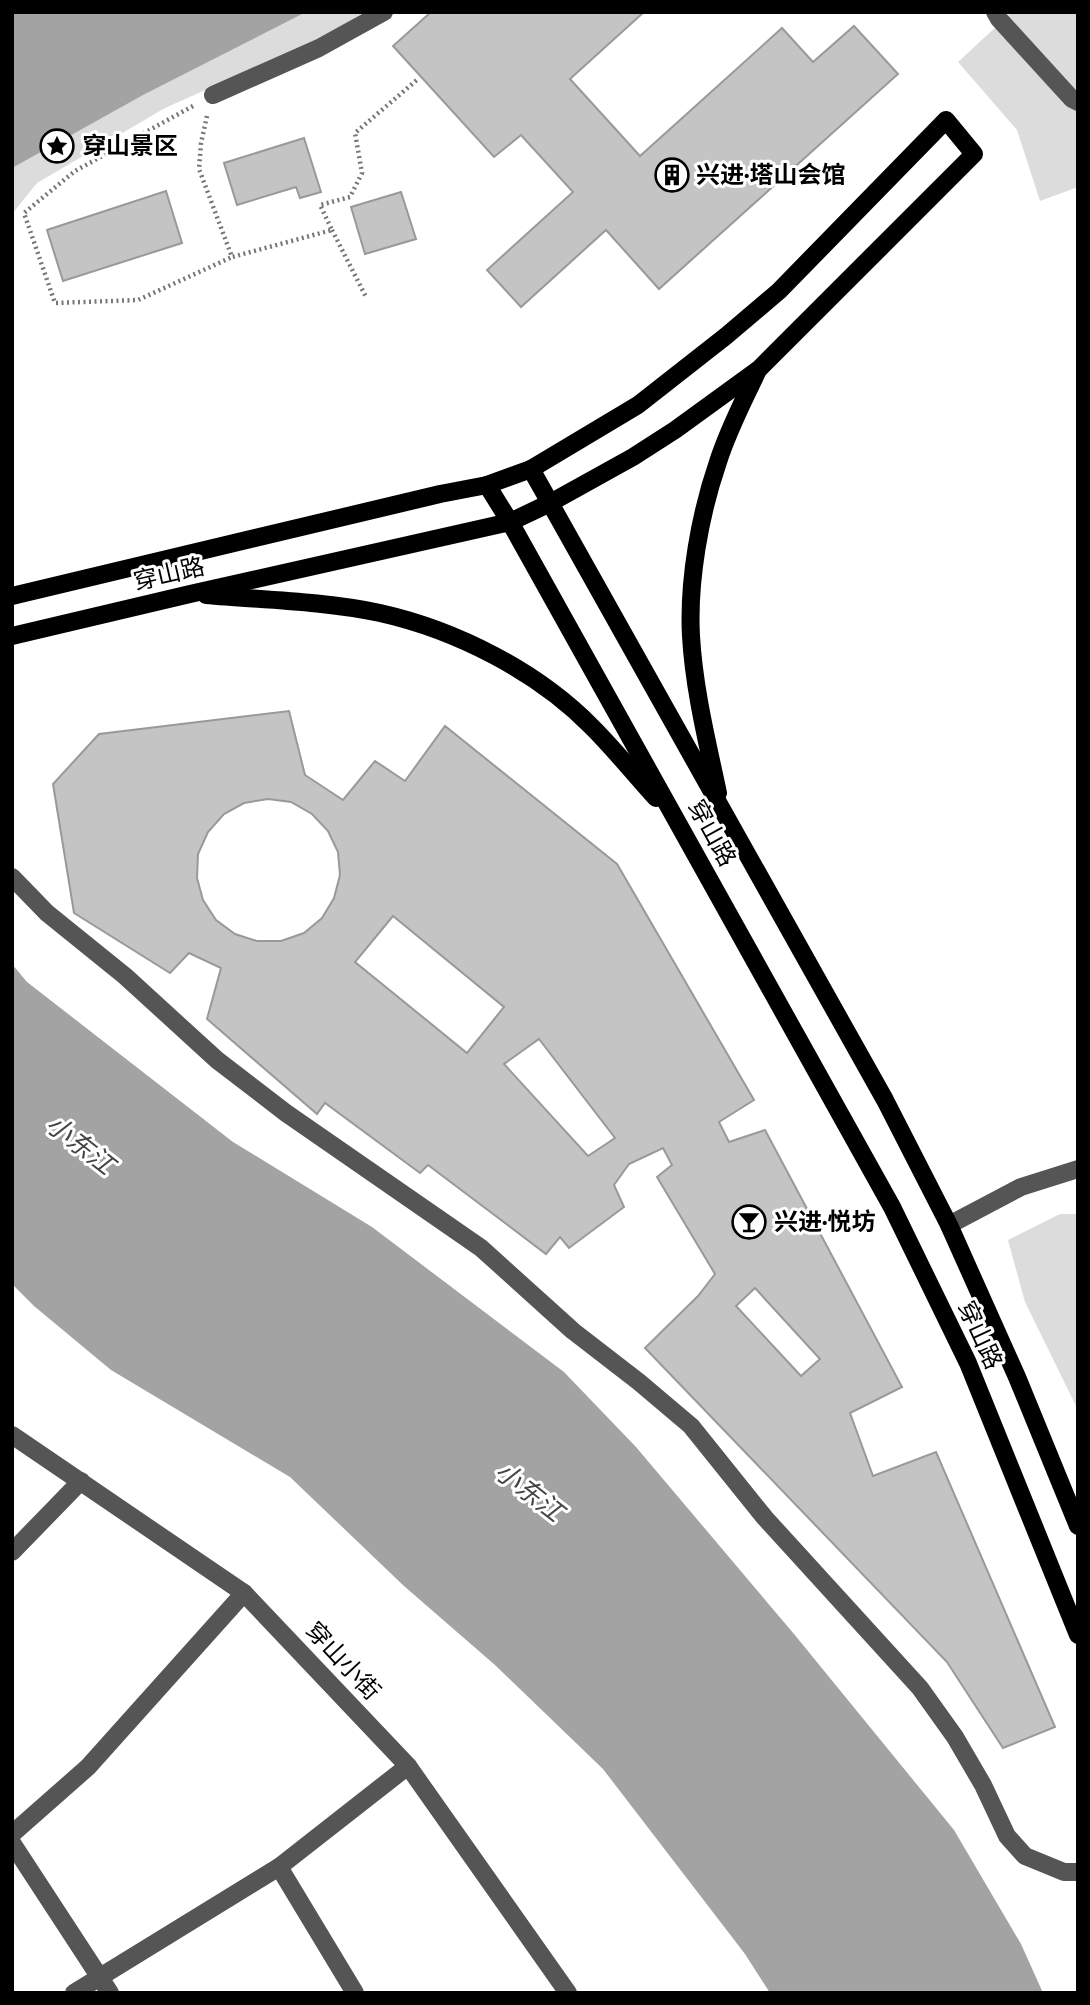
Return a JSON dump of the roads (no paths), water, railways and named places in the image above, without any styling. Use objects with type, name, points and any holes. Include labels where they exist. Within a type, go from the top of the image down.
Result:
[{"type":"main road","points":[[487,485],[510,522],[550,503],[665,436],[759,369],[974,154],[946,120],[779,291],[726,336],[638,405],[531,469]]},
{"type":"main road","points":[[722,814],[699,704],[691,633],[691,595],[703,519],[717,463],[759,369]]},
{"type":"main road","name":"穿山路","points":[[12,596],[487,485],[531,469],[885,1101],[949,1225],[1017,1377],[1078,1527]]},
{"type":"main road","name":"穿山路","points":[[12,636],[510,522],[898,1219],[968,1363],[1078,1635]]},
{"type":"main road","points":[[190,594],[346,607],[409,621],[455,638],[518,670],[553,694],[591,726],[677,822]]},
{"type":"street","points":[[213,95],[319,48],[384,12]]},
{"type":"street","points":[[995,12],[1072,99],[1078,102]]},
{"type":"street","points":[[12,877],[47,913],[125,976],[217,1060],[286,1114],[481,1248],[573,1331],[691,1426],[765,1518],[920,1688],[955,1737],[1007,1836],[1025,1856],[1064,1872],[1078,1872]]},
{"type":"street","points":[[949,1225],[1021,1187],[1078,1169]]},
{"type":"street","name":"穿山小街","points":[[12,1435],[244,1593],[408,1766],[568,1993]]},
{"type":"street","points":[[12,1552],[81,1481]]},
{"type":"street","points":[[12,1834],[88,1767],[244,1593]]},
{"type":"street","points":[[74,1993],[105,1985],[279,1867],[408,1766]]},
{"type":"street","points":[[12,1843],[105,1985]]},
{"type":"street","points":[[279,1867],[355,1993]]},
{"type":"water","name":"穿山景区","points":[[12,12],[306,12],[143,95],[12,168]]},
{"type":"water","name":"小东江","points":[[12,964],[27,982],[233,1142],[372,1227],[564,1372],[636,1447],[794,1634],[954,1830],[1021,1944],[1043,1993],[770,1993],[745,1954],[603,1769],[495,1665],[404,1586],[290,1477],[111,1370],[34,1306],[12,1284]]},
{"type":"place","name":"穿山景区","points":[[57,146]]},
{"type":"place","name":"兴进·塔山会馆","points":[[672,175]]},
{"type":"place","name":"兴进·悦坊","points":[[749,1222]]}]
